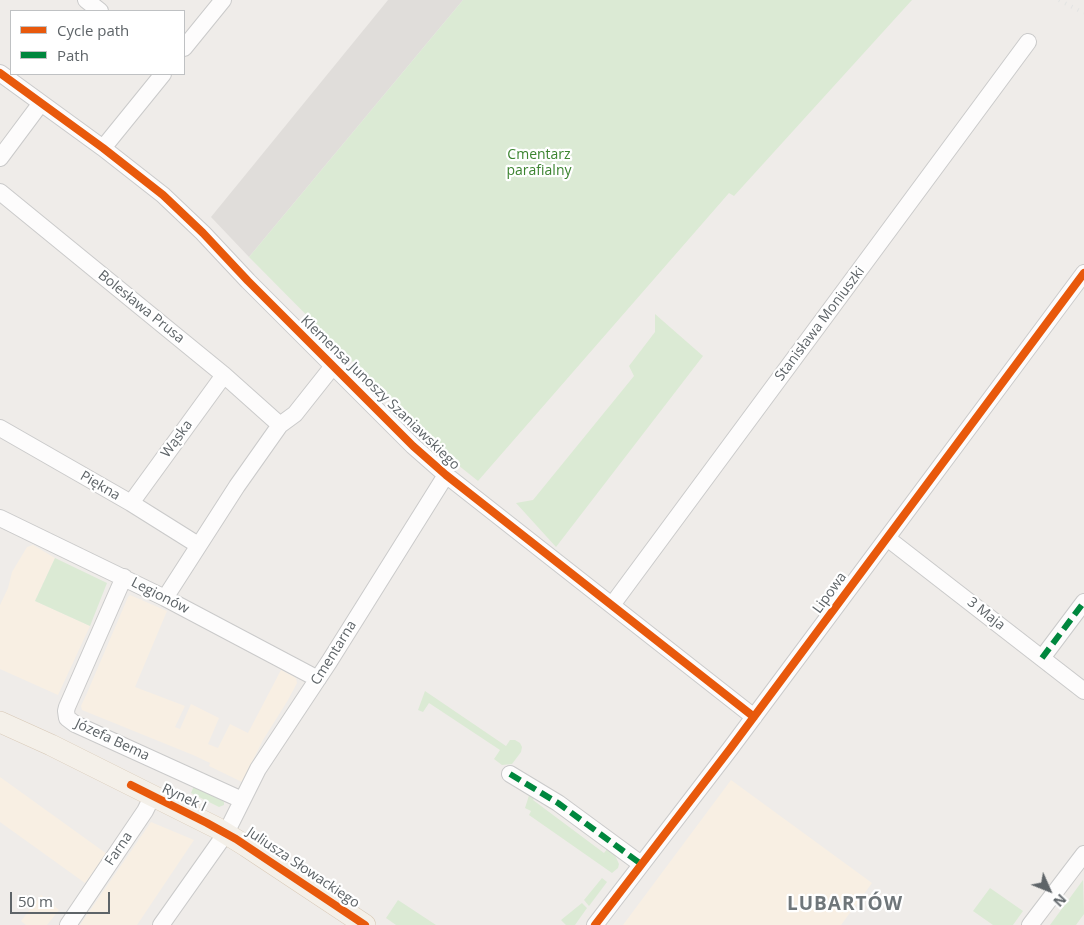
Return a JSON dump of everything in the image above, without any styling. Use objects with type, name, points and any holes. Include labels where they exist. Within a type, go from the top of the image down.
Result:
[{"type":"main road","name":"Rynek I","points":[[0,722],[51,745],[226,833]]},
{"type":"main road","name":"Juliusza Słowackiego","points":[[226,833],[365,925]]},
{"type":"street","points":[[86,0],[99,10]]},
{"type":"street","points":[[185,47],[223,0]]},
{"type":"street","name":"Stanisława Moniuszki","points":[[612,605],[1028,42]]},
{"type":"street","name":"Klemensa Junoszy Szaniawskiego","points":[[0,73],[104,148],[163,195],[190,220],[332,366],[446,476],[754,717]]},
{"type":"street","points":[[104,148],[162,75]]},
{"type":"street","points":[[0,158],[41,104]]},
{"type":"street","name":"Bolesława Prusa","points":[[2,197],[224,375],[280,425]]},
{"type":"street","name":"Lipowa","points":[[594,925],[754,717],[1084,274]]},
{"type":"street","points":[[165,598],[237,486],[280,425],[295,414],[332,366]]},
{"type":"street","name":"Wąska","points":[[131,504],[224,375]]},
{"type":"street","name":"Piękna","points":[[0,428],[198,545]]},
{"type":"street","name":"Cmentarna","points":[[161,925],[226,833],[262,762],[318,679],[446,476]]},
{"type":"street","name":"Legionów","points":[[1,522],[124,577],[318,679]]},
{"type":"street","name":"3 Maja","points":[[886,538],[1084,691]]},
{"type":"street","name":"Józefa Bema","points":[[124,577],[67,707],[67,718],[75,724],[242,800]]},
{"type":"street","points":[[1042,658],[1084,602]]},
{"type":"street","points":[[510,774],[558,803],[641,864]]},
{"type":"street","name":"Farna","points":[[68,925],[145,811],[152,797]]},
{"type":"street","points":[[1030,925],[1084,854]]},
{"type":"shaded area","points":[[388,0],[463,0],[249,257],[211,217]]},
{"type":"shaded area","points":[[33,545],[55,558],[35,601],[90,626],[58,695],[0,669],[0,605],[8,588],[12,572],[27,547]]},
{"type":"shaded area","points":[[130,595],[167,611],[135,687],[185,706],[175,727],[180,729],[191,704],[219,718],[208,744],[218,748],[230,724],[248,733],[281,670],[296,678],[297,683],[263,740],[242,782],[209,766],[210,763],[193,755],[82,710],[81,706]]},
{"type":"shaded area","points":[[0,777],[107,854],[85,883],[0,822]]},
{"type":"shaded area","points":[[731,780],[872,883],[841,925],[623,925]]},
{"type":"shaded area","points":[[151,822],[194,840],[137,925],[80,925]]},
{"type":"shaded area","points":[[41,895],[59,910],[47,925],[26,925],[21,921]]},
{"type":"green space","name":"Cmentarz parafialny","points":[[463,0],[912,0],[734,196],[729,193],[478,481],[443,453],[249,257]]},
{"type":"green space","points":[[655,314],[703,356],[556,547],[516,503],[533,500],[634,376],[629,366],[655,332]]},
{"type":"green space","points":[[55,558],[107,583],[90,626],[35,601]]},
{"type":"green space","points":[[425,691],[506,746],[510,740],[520,743],[522,747],[521,752],[512,764],[502,765],[494,759],[500,750],[429,703],[423,712],[418,710]]},
{"type":"green space","points":[[194,786],[222,800],[224,805],[219,807],[191,793]]},
{"type":"green space","points":[[531,789],[538,793],[533,800],[604,853],[608,848],[613,851],[619,864],[618,868],[612,873],[529,815],[531,811],[525,808]]},
{"type":"green space","points":[[602,878],[607,882],[589,906],[584,900]]},
{"type":"green space","points":[[1083,880],[1084,914],[1076,925],[1050,925]]},
{"type":"green space","points":[[990,888],[1023,911],[1013,925],[993,925],[973,911]]},
{"type":"green space","points":[[398,900],[436,925],[396,925],[386,918]]},
{"type":"green space","points":[[582,903],[587,908],[575,925],[566,925],[561,920]]},
{"type":"railway","points":[[1059,0],[1084,13]]},
{"type":"marked path","points":[[1042,658],[1084,602]]},
{"type":"marked path","points":[[510,774],[558,803],[641,864]]},
{"type":"cycle path","points":[[0,73],[103,148],[163,195],[203,233],[248,281],[413,446],[446,475],[754,717]]},
{"type":"cycle path","points":[[595,925],[730,749],[1084,273]]},
{"type":"cycle path","points":[[131,785],[236,839],[365,925]]},
{"type":"district","name":"LUBARTÓW","points":[[845,905]]}]
